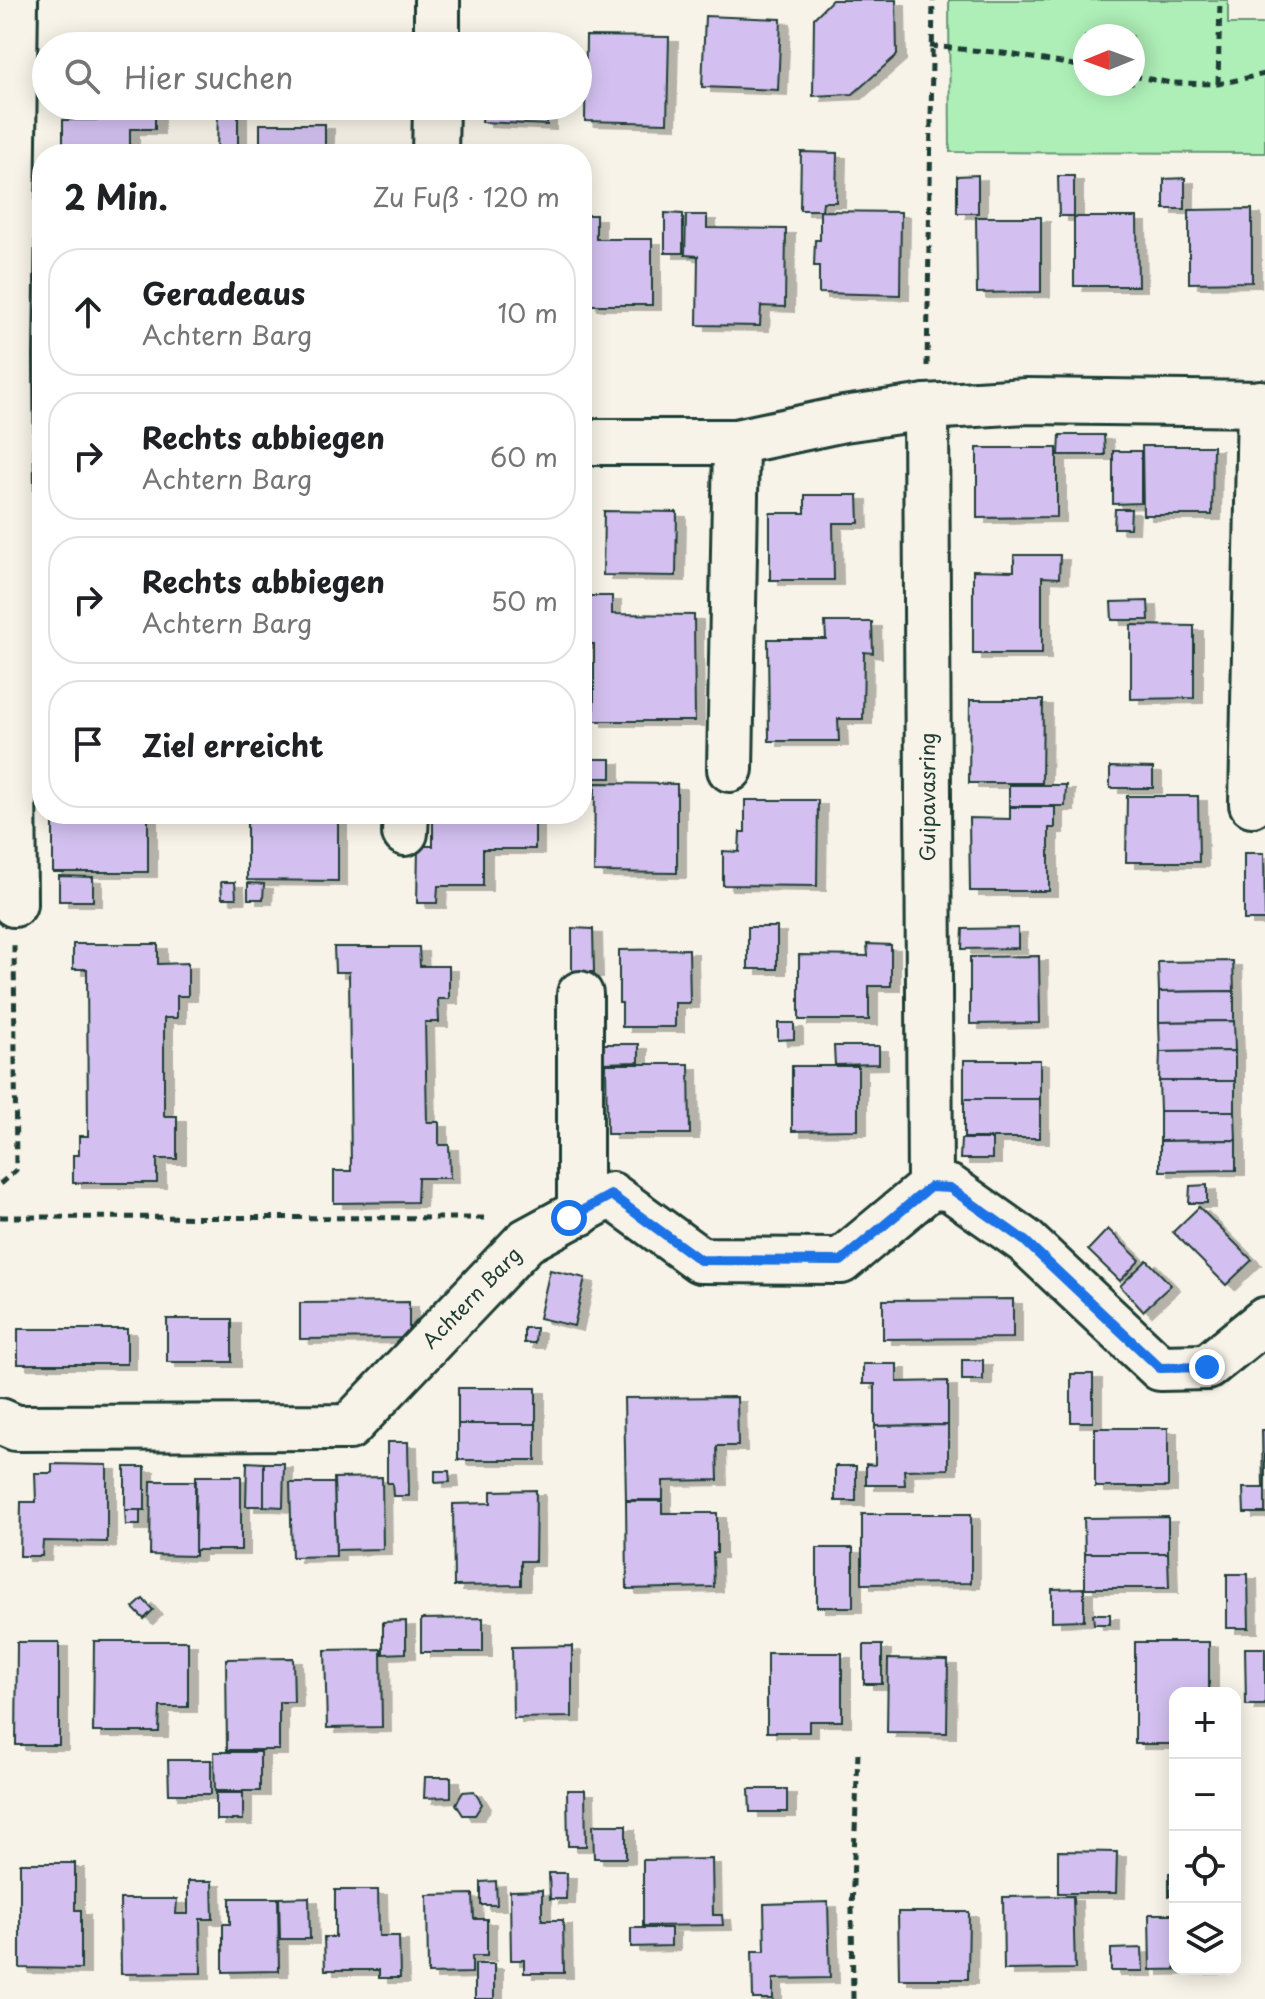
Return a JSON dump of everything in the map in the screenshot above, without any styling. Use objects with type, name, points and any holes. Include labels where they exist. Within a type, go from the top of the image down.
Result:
[{"type":"street","points":[[14,904],[15,0]]},
{"type":"street","points":[[437,0],[437,32]]},
{"type":"street","points":[[435,144],[436,120]]},
{"type":"street","points":[[592,442],[736,442],[844,419],[926,407],[1027,401],[1262,403],[1252,804]]},
{"type":"street","name":"Guipavasring","points":[[926,407],[930,1187]]},
{"type":"street","points":[[730,769],[736,442]]},
{"type":"street","points":[[580,994],[580,1213]]},
{"type":"street","points":[[930,1187],[950,1188],[1025,1241],[1160,1368],[1207,1367],[1265,1320]]},
{"type":"street","name":"Achtern Barg","points":[[0,1421],[16,1428],[349,1427],[526,1241],[611,1195],[700,1260],[841,1261],[930,1187]]},
{"type":"path","points":[[926,407],[933,0]]},
{"type":"path","points":[[1218,84],[1220,0]]},
{"type":"path","points":[[930,46],[1003,53],[1073,65]]},
{"type":"path","points":[[1145,78],[1171,83],[1218,84],[1265,74]]},
{"type":"path","points":[[0,1184],[16,1170],[14,904]]},
{"type":"path","points":[[0,1217],[490,1218]]},
{"type":"path","points":[[853,1999],[852,1910],[858,1752]]},
{"type":"green space","points":[[949,0],[1228,0],[1228,24],[1265,24],[1265,153],[950,152]]},
{"type":"building","points":[[832,0],[896,0],[897,55],[853,94],[813,96],[814,18]]},
{"type":"building","points":[[705,16],[781,19],[778,90],[702,87]]},
{"type":"building","points":[[592,36],[669,37],[667,123],[585,121],[592,120]]},
{"type":"building","points":[[63,120],[155,120],[155,129],[130,129],[130,144],[63,144]]},
{"type":"building","points":[[218,120],[238,120],[238,144],[217,144]]},
{"type":"building","points":[[547,120],[547,125],[482,122]]},
{"type":"building","points":[[260,124],[325,124],[325,144],[260,144]]},
{"type":"building","points":[[801,152],[837,153],[836,202],[823,202],[822,210],[800,210]]},
{"type":"building","points":[[978,175],[978,213],[957,213],[957,176]]},
{"type":"building","points":[[1058,176],[1074,176],[1074,216],[1059,216]]},
{"type":"building","points":[[1185,178],[1185,209],[1164,209],[1164,179]]},
{"type":"building","points":[[1252,209],[1252,282],[1189,283],[1189,210]]},
{"type":"building","points":[[820,211],[901,212],[900,295],[819,293],[819,266],[814,266],[815,240],[820,240]]},
{"type":"building","points":[[665,213],[683,214],[683,253],[665,253]]},
{"type":"building","points":[[592,215],[596,215],[596,239],[652,239],[652,305],[592,305]]},
{"type":"building","points":[[686,215],[707,215],[707,228],[786,229],[785,307],[761,306],[760,326],[697,325],[698,256],[685,255]]},
{"type":"building","points":[[976,217],[1041,217],[1041,292],[977,293]]},
{"type":"building","points":[[1074,217],[1137,217],[1138,286],[1074,286]]},
{"type":"building","points":[[1060,435],[1104,435],[1105,455],[1059,455]]},
{"type":"building","points":[[1142,446],[1213,446],[1212,515],[1143,515]]},
{"type":"building","points":[[977,448],[1057,448],[1057,517],[977,518]]},
{"type":"building","points":[[1113,451],[1141,451],[1141,503],[1113,504]]},
{"type":"building","points":[[805,495],[858,495],[859,523],[833,523],[834,580],[770,580],[770,513],[805,513]]},
{"type":"building","points":[[1115,509],[1131,509],[1130,528],[1114,528]]},
{"type":"building","points":[[604,511],[677,512],[676,576],[603,575]]},
{"type":"building","points":[[1014,555],[1060,555],[1059,578],[1042,577],[1042,654],[973,654],[973,570],[1014,571]]},
{"type":"building","points":[[592,596],[612,596],[612,614],[694,615],[695,721],[594,721]]},
{"type":"building","points":[[1148,601],[1149,620],[1112,620],[1111,602]]},
{"type":"building","points":[[825,622],[872,622],[873,653],[864,652],[863,719],[838,719],[839,741],[769,741],[768,639],[826,639]]},
{"type":"building","points":[[1131,625],[1194,626],[1194,698],[1131,699]]},
{"type":"building","points":[[970,700],[1043,700],[1042,783],[969,783]]},
{"type":"building","points":[[592,759],[611,759],[611,778],[592,778]]},
{"type":"building","points":[[1110,767],[1153,768],[1153,788],[1110,788]]},
{"type":"building","points":[[595,783],[677,784],[677,873],[594,872]]},
{"type":"building","points":[[1009,785],[1066,785],[1065,806],[1009,806]]},
{"type":"building","points":[[1127,796],[1198,796],[1199,862],[1126,862]]},
{"type":"building","points":[[745,800],[818,800],[817,886],[723,885],[723,851],[739,852],[740,832],[745,832]]},
{"type":"building","points":[[1010,807],[1055,807],[1055,828],[1049,828],[1049,891],[970,891],[969,818],[1010,819]]},
{"type":"building","points":[[53,824],[148,824],[148,872],[53,872]]},
{"type":"building","points":[[247,824],[338,824],[338,881],[247,880]]},
{"type":"building","points":[[433,824],[535,824],[535,849],[483,849],[483,886],[438,886],[437,903],[417,903],[418,846],[433,846]]},
{"type":"building","points":[[1244,853],[1264,853],[1265,920],[1244,920]]},
{"type":"building","points":[[59,876],[93,877],[93,901],[59,901]]},
{"type":"building","points":[[221,882],[235,882],[236,898],[222,898]]},
{"type":"building","points":[[248,883],[264,884],[263,899],[248,899]]},
{"type":"building","points":[[748,927],[777,927],[777,969],[748,969]]},
{"type":"building","points":[[572,928],[593,929],[594,972],[572,972]]},
{"type":"building","points":[[1018,928],[1018,948],[962,949],[963,929]]},
{"type":"building","points":[[73,944],[158,944],[158,964],[188,963],[188,996],[177,996],[177,1018],[164,1018],[164,1116],[177,1116],[177,1159],[157,1159],[157,1183],[73,1183],[73,1155],[79,1155],[79,1136],[88,1136],[87,969],[73,969]]},
{"type":"building","points":[[867,944],[891,945],[891,986],[869,986],[869,1020],[799,1020],[799,955],[868,956]]},
{"type":"building","points":[[334,947],[419,947],[420,966],[449,966],[449,999],[438,999],[439,1022],[425,1022],[427,1122],[439,1122],[439,1145],[449,1145],[450,1178],[418,1178],[417,1202],[334,1203],[334,1171],[351,1171],[349,972],[335,972]]},
{"type":"building","points":[[689,949],[690,1003],[675,1003],[675,1027],[622,1027],[619,950]]},
{"type":"building","points":[[1039,956],[1040,1023],[970,1024],[970,957]]},
{"type":"building","points":[[1233,961],[1234,991],[1159,992],[1158,962]]},
{"type":"building","points":[[1234,991],[1234,1021],[1159,1022],[1159,992]]},
{"type":"building","points":[[1234,1021],[1235,1051],[1160,1052],[1159,1022]]},
{"type":"building","points":[[778,1023],[794,1023],[794,1039],[778,1040]]},
{"type":"building","points":[[601,1044],[639,1044],[639,1062],[601,1063]]},
{"type":"building","points":[[834,1046],[879,1046],[879,1064],[835,1065]]},
{"type":"building","points":[[1235,1051],[1235,1081],[1159,1081],[1160,1052]]},
{"type":"building","points":[[964,1060],[1040,1060],[1040,1099],[964,1099]]},
{"type":"building","points":[[606,1064],[689,1064],[690,1134],[607,1134]]},
{"type":"building","points":[[792,1066],[858,1066],[858,1130],[792,1131]]},
{"type":"building","points":[[1159,1081],[1235,1081],[1235,1111],[1160,1111]]},
{"type":"building","points":[[964,1099],[1040,1099],[1040,1138],[964,1138]]},
{"type":"building","points":[[1160,1111],[1235,1111],[1236,1140],[1160,1141]]},
{"type":"building","points":[[961,1139],[992,1139],[992,1159],[960,1159]]},
{"type":"building","points":[[1236,1140],[1236,1170],[1160,1171],[1160,1141]]},
{"type":"building","points":[[1207,1185],[1207,1203],[1189,1203],[1190,1186]]},
{"type":"building","points":[[1199,1207],[1252,1260],[1226,1285],[1173,1232]]},
{"type":"building","points":[[1108,1229],[1140,1260],[1120,1281],[1088,1250]]},
{"type":"building","points":[[1147,1260],[1171,1285],[1143,1311],[1120,1286]]},
{"type":"building","points":[[550,1270],[585,1278],[574,1326],[539,1318]]},
{"type":"building","points":[[1013,1299],[1013,1338],[883,1339],[883,1300]]},
{"type":"building","points":[[409,1302],[409,1338],[300,1339],[300,1303]]},
{"type":"building","points":[[167,1319],[232,1319],[232,1362],[167,1362]]},
{"type":"building","points":[[524,1328],[536,1328],[535,1343],[524,1343]]},
{"type":"building","points":[[18,1329],[127,1329],[127,1364],[18,1364]]},
{"type":"building","points":[[962,1360],[983,1360],[983,1380],[962,1380]]},
{"type":"building","points":[[863,1364],[897,1364],[897,1382],[948,1381],[948,1425],[875,1426],[875,1384],[863,1384]]},
{"type":"building","points":[[1071,1374],[1093,1374],[1093,1422],[1071,1422]]},
{"type":"building","points":[[458,1388],[536,1388],[536,1424],[458,1424]]},
{"type":"building","points":[[737,1397],[738,1446],[717,1446],[718,1480],[663,1481],[663,1500],[626,1500],[624,1398]]},
{"type":"building","points":[[458,1424],[536,1424],[536,1460],[458,1460]]},
{"type":"building","points":[[948,1425],[948,1469],[904,1470],[905,1485],[866,1485],[866,1464],[875,1465],[875,1426]]},
{"type":"building","points":[[1095,1428],[1168,1428],[1168,1487],[1095,1487]]},
{"type":"building","points":[[1262,1430],[1265,1430],[1265,1513],[1244,1513],[1243,1488],[1263,1488]]},
{"type":"building","points":[[387,1442],[408,1442],[409,1496],[393,1496],[392,1483],[387,1483]]},
{"type":"building","points":[[247,1462],[264,1463],[264,1506],[246,1506]]},
{"type":"building","points":[[264,1463],[284,1463],[283,1507],[264,1506]]},
{"type":"building","points":[[52,1464],[107,1465],[107,1542],[43,1541],[42,1556],[20,1556],[21,1502],[36,1502],[35,1473],[52,1473]]},
{"type":"building","points":[[835,1466],[856,1466],[856,1501],[835,1501]]},
{"type":"building","points":[[125,1467],[145,1467],[145,1510],[125,1510]]},
{"type":"building","points":[[435,1471],[449,1471],[450,1482],[435,1483]]},
{"type":"building","points":[[196,1476],[241,1476],[241,1550],[195,1550]]},
{"type":"building","points":[[382,1477],[383,1549],[336,1550],[334,1478]]},
{"type":"building","points":[[151,1481],[195,1481],[195,1556],[150,1555]]},
{"type":"building","points":[[290,1483],[334,1483],[336,1556],[292,1557]]},
{"type":"building","points":[[536,1490],[535,1561],[521,1561],[521,1585],[454,1586],[453,1504],[491,1503],[491,1491]]},
{"type":"building","points":[[626,1501],[662,1501],[662,1513],[717,1513],[714,1587],[627,1589]]},
{"type":"building","points":[[125,1510],[140,1510],[140,1525],[126,1525]]},
{"type":"building","points":[[862,1514],[971,1514],[971,1583],[862,1584]]},
{"type":"building","points":[[1168,1517],[1168,1553],[1085,1553],[1084,1518]]},
{"type":"building","points":[[817,1548],[853,1548],[853,1607],[817,1607]]},
{"type":"building","points":[[1085,1553],[1168,1553],[1169,1588],[1085,1588]]},
{"type":"building","points":[[1227,1574],[1248,1574],[1249,1628],[1227,1628]]},
{"type":"building","points":[[1084,1588],[1084,1620],[1052,1621],[1052,1589]]},
{"type":"building","points":[[143,1599],[153,1610],[144,1619],[133,1608]]},
{"type":"building","points":[[1093,1614],[1110,1614],[1110,1624],[1094,1624]]},
{"type":"building","points":[[483,1618],[483,1652],[421,1652],[421,1619]]},
{"type":"building","points":[[406,1621],[406,1653],[383,1654],[383,1622]]},
{"type":"building","points":[[94,1641],[188,1641],[188,1707],[160,1707],[159,1732],[93,1732]]},
{"type":"building","points":[[17,1642],[59,1642],[59,1745],[16,1745]]},
{"type":"building","points":[[1135,1642],[1209,1642],[1209,1687],[1169,1687],[1169,1744],[1135,1744]]},
{"type":"building","points":[[864,1645],[882,1645],[882,1684],[864,1684]]},
{"type":"building","points":[[572,1646],[572,1717],[513,1718],[512,1647]]},
{"type":"building","points":[[1245,1648],[1265,1648],[1265,1705],[1246,1705]]},
{"type":"building","points":[[381,1649],[382,1727],[327,1728],[325,1650]]},
{"type":"building","points":[[767,1653],[842,1653],[842,1721],[809,1721],[809,1732],[767,1732]]},
{"type":"building","points":[[293,1658],[294,1702],[279,1702],[279,1750],[227,1750],[226,1659]]},
{"type":"building","points":[[888,1659],[948,1660],[947,1733],[887,1732]]},
{"type":"building","points":[[214,1752],[260,1752],[260,1791],[215,1791]]},
{"type":"building","points":[[168,1760],[211,1760],[211,1794],[169,1794]]},
{"type":"building","points":[[425,1777],[451,1777],[451,1797],[424,1798]]},
{"type":"building","points":[[749,1789],[787,1789],[787,1812],[750,1812]]},
{"type":"building","points":[[567,1790],[585,1790],[586,1846],[568,1846]]},
{"type":"building","points":[[474,1791],[482,1804],[475,1815],[463,1815],[456,1804],[463,1792]]},
{"type":"building","points":[[216,1793],[243,1793],[243,1820],[216,1820]]},
{"type":"building","points":[[593,1825],[626,1825],[626,1858],[594,1858]]},
{"type":"building","points":[[1058,1851],[1117,1852],[1116,1893],[1058,1893]]},
{"type":"building","points":[[712,1859],[713,1915],[722,1915],[723,1925],[643,1926],[643,1860]]},
{"type":"building","points":[[20,1863],[75,1863],[75,1910],[81,1910],[81,1969],[20,1968]]},
{"type":"building","points":[[549,1873],[567,1873],[566,1899],[550,1899]]},
{"type":"building","points":[[188,1881],[212,1881],[213,1919],[200,1919],[201,1973],[121,1974],[120,1899],[177,1899],[176,1914],[188,1914]]},
{"type":"building","points":[[496,1881],[497,1905],[481,1905],[481,1882]]},
{"type":"building","points":[[335,1890],[378,1890],[379,1936],[399,1936],[400,1978],[379,1978],[379,1970],[325,1970],[324,1937],[335,1937]]},
{"type":"building","points":[[542,1890],[542,1920],[563,1920],[564,1973],[524,1973],[524,1960],[511,1960],[510,1891]]},
{"type":"building","points":[[473,1894],[474,1919],[487,1919],[487,1956],[472,1956],[472,1973],[428,1974],[427,1895]]},
{"type":"building","points":[[1073,1896],[1075,1969],[1004,1970],[1003,1897]]},
{"type":"building","points":[[309,1897],[310,1939],[280,1939],[279,1898]]},
{"type":"building","points":[[230,1898],[278,1898],[279,1971],[223,1972],[223,1924],[230,1924]]},
{"type":"building","points":[[828,1902],[830,1978],[773,1979],[773,1999],[753,1999],[752,1951],[765,1951],[764,1904]]},
{"type":"building","points":[[898,1912],[969,1912],[968,1979],[899,1979]]},
{"type":"building","points":[[1149,1914],[1169,1914],[1169,1970],[1150,1970]]},
{"type":"building","points":[[631,1928],[671,1928],[671,1946],[631,1947]]},
{"type":"building","points":[[1142,1948],[1143,1971],[1111,1971],[1111,1949]]},
{"type":"building","points":[[475,1964],[494,1964],[494,1999],[475,1999]]},
{"type":"route","points":[[569,1218],[611,1195],[700,1260],[841,1261],[930,1187],[950,1188],[1025,1241],[1160,1368],[1207,1367]]}]
